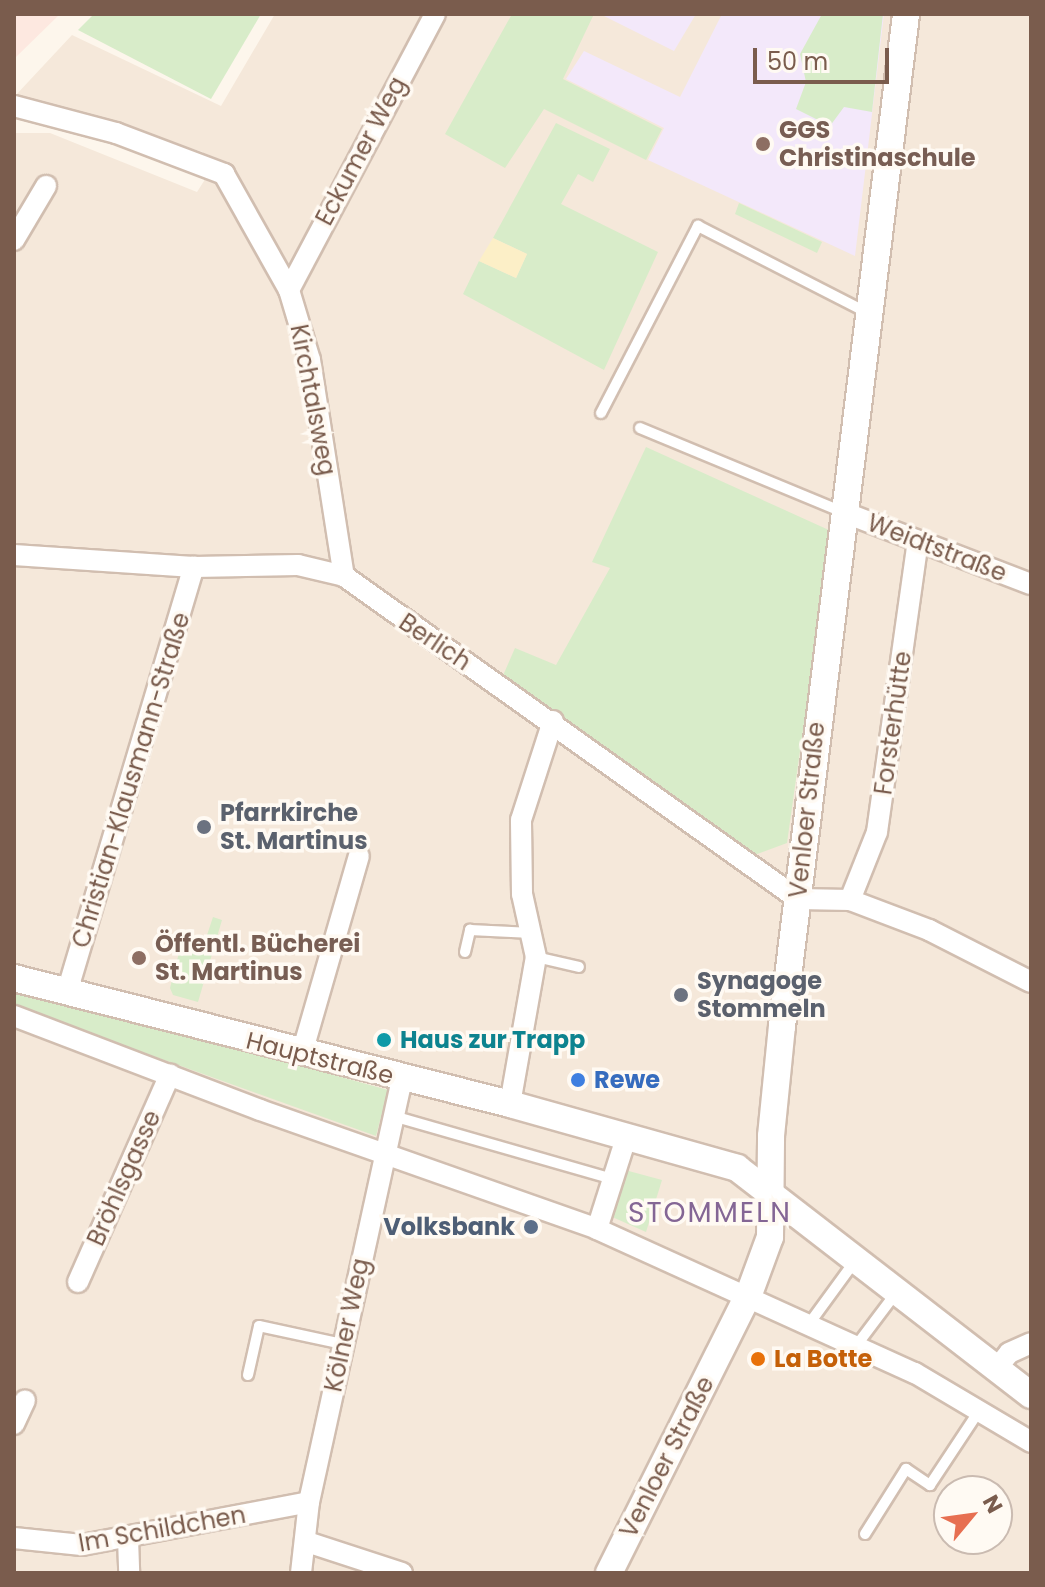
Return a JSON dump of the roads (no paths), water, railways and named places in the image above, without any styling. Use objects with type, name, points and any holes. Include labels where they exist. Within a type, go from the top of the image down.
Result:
[{"type":"street","name":"Eckumer Weg","points":[[289,290],[435,14]]},
{"type":"street","name":"Venloer Straße","points":[[609,1573],[749,1294],[770,1237],[771,1132],[843,512],[861,413],[866,312],[906,14]]},
{"type":"street","name":"Kirchtalsweg","points":[[14,106],[116,133],[224,174],[289,290],[310,360],[344,576]]},
{"type":"street","points":[[14,240],[46,186]]},
{"type":"street","name":"Weidtstraße","points":[[843,512],[1031,584]]},
{"type":"street","name":"Forsterhütte","points":[[850,900],[877,832],[918,541]]},
{"type":"street","name":"Berlich","points":[[14,555],[194,567],[298,565],[344,576],[553,721],[798,899]]},
{"type":"street","name":"Christian-Klausmann-Straße","points":[[67,992],[194,567]]},
{"type":"street","points":[[510,1104],[536,957],[522,894],[521,820],[553,721]]},
{"type":"street","points":[[302,1053],[359,856]]},
{"type":"street","points":[[798,899],[850,900],[929,930],[1031,982]]},
{"type":"street","name":"Hauptstraße","points":[[14,978],[510,1104],[737,1168],[1031,1395]]},
{"type":"street","points":[[14,1016],[384,1154],[597,1229],[749,1294],[856,1346],[1031,1442]]},
{"type":"street","name":"Bröhlsgasse","points":[[78,1282],[170,1074]]},
{"type":"street","name":"Kölner Weg","points":[[301,1573],[307,1542],[309,1502],[402,1079]]},
{"type":"street","points":[[597,1229],[626,1138]]},
{"type":"street","points":[[997,1368],[1009,1353],[1031,1343]]},
{"type":"street","points":[[14,1424],[25,1400]]},
{"type":"street","name":"Im Schildchen","points":[[14,1538],[82,1545],[100,1538],[128,1538],[309,1502]]},
{"type":"street","points":[[128,1538],[129,1573]]},
{"type":"street","points":[[307,1542],[402,1573]]},
{"type":"lane","points":[[601,413],[698,226],[866,312]]},
{"type":"lane","points":[[640,428],[843,512]]},
{"type":"lane","points":[[465,952],[470,930],[532,933]]},
{"type":"lane","points":[[536,957],[579,967]]},
{"type":"lane","points":[[393,1116],[613,1179]]},
{"type":"lane","points":[[809,1324],[855,1261]]},
{"type":"lane","points":[[856,1346],[898,1292]]},
{"type":"lane","points":[[248,1375],[259,1326],[343,1344]]},
{"type":"lane","points":[[865,1534],[906,1469],[930,1485],[979,1411]]},
{"type":"place","name":"GGS Christinaschule","points":[[763,144]]},
{"type":"place","name":"Pfarrkirche St. Martinus","points":[[204,827]]},
{"type":"place","name":"Öffentl. Bücherei St. Martinus","points":[[139,958]]},
{"type":"place","name":"Synagoge Stommeln","points":[[681,995]]},
{"type":"place","name":"Haus zur Trapp","points":[[384,1040]]},
{"type":"place","name":"Rewe","points":[[578,1080]]},
{"type":"place","name":"Volksbank","points":[[531,1227]]},
{"type":"place","name":"La Botte","points":[[758,1359]]},
{"type":"district","name":"STOMMELN","points":[[710,1213]]}]
